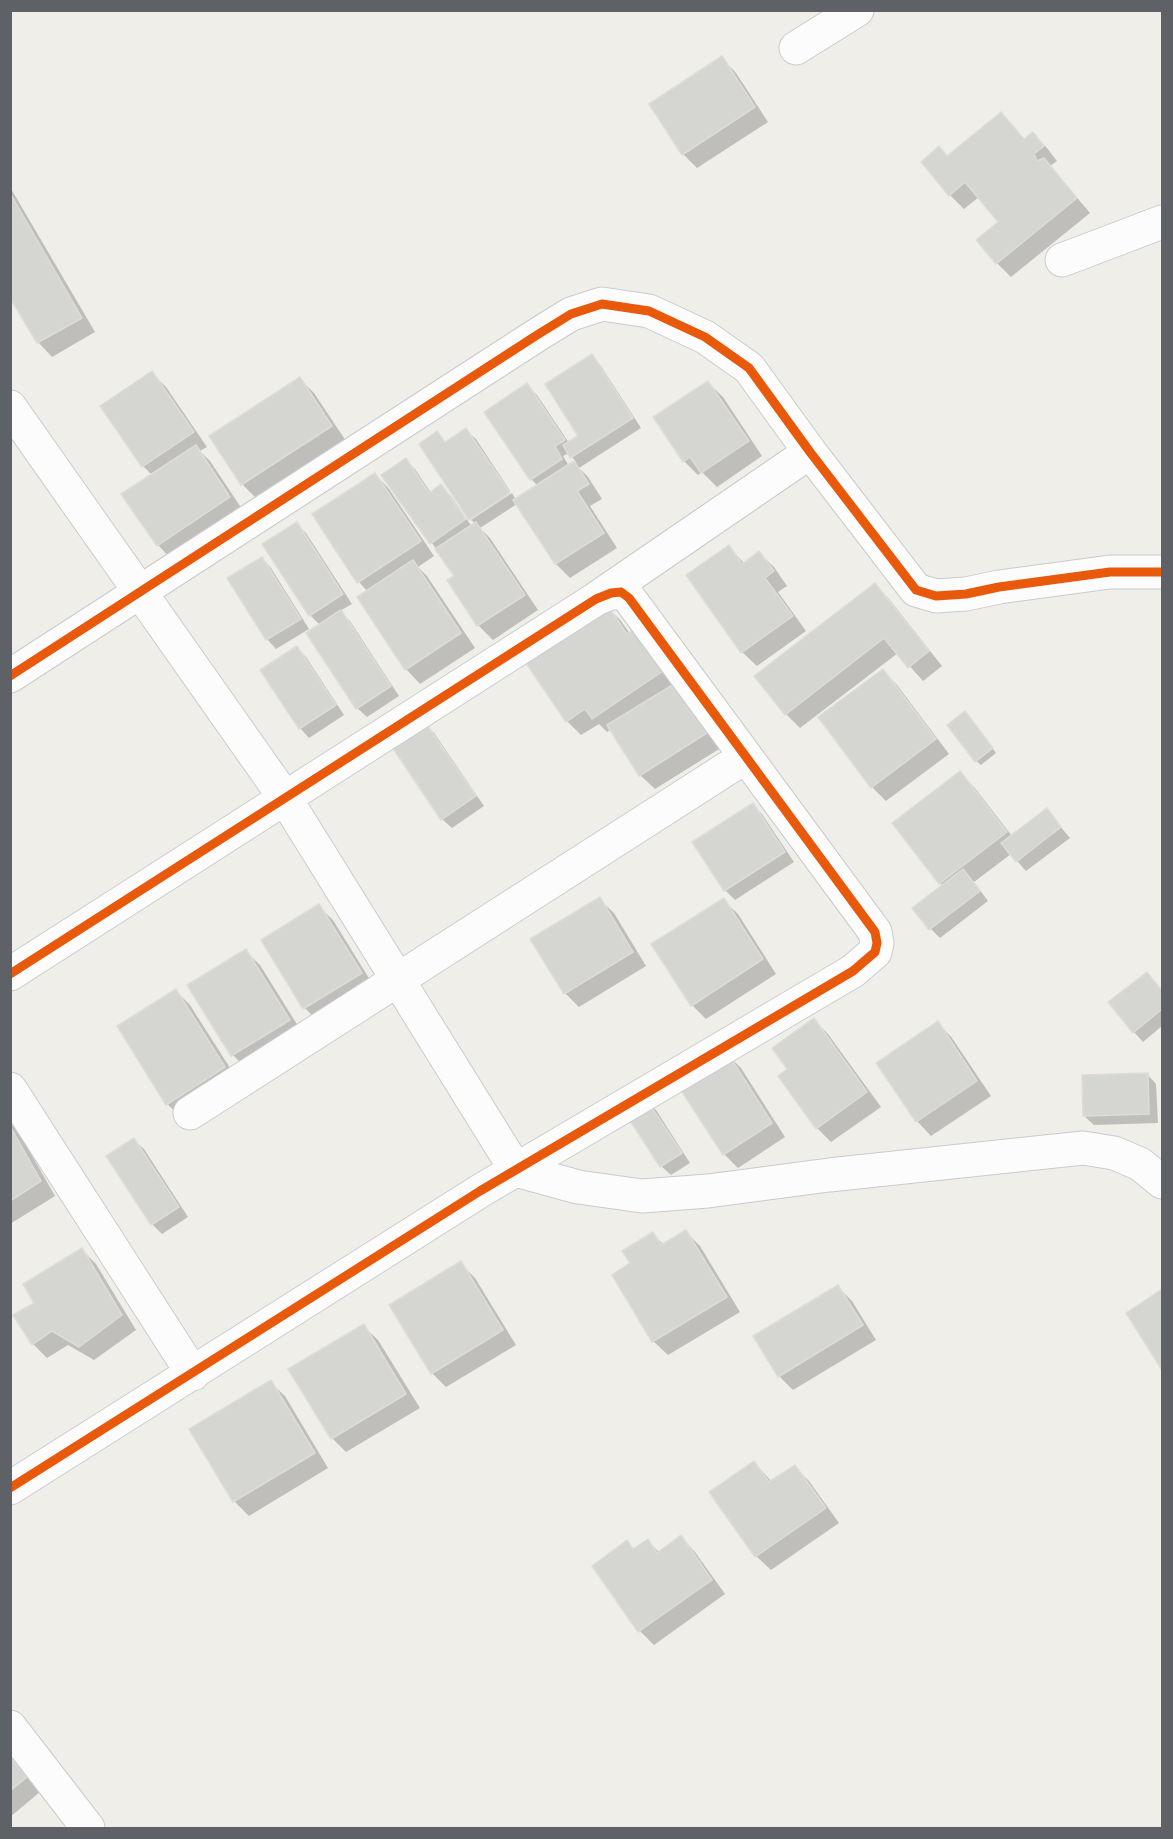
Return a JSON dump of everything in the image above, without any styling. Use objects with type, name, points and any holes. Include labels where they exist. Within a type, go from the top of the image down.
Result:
[{"type":"street","points":[[796,48],[857,10]]},
{"type":"street","points":[[1062,260],[1162,222]]},
{"type":"street","points":[[10,676],[537,335],[571,314],[602,304],[649,310],[705,337],[749,368],[916,590],[936,596],[966,594],[999,586],[1110,572],[1162,572]]},
{"type":"street","points":[[10,407],[285,798],[516,1170],[578,1187],[642,1196],[708,1191],[829,1175],[1083,1148],[1114,1152],[1140,1164],[1162,1182]]},
{"type":"street","points":[[10,974],[596,600],[810,452]]},
{"type":"street","points":[[10,1488],[516,1170],[853,971],[875,952],[877,942],[874,932],[629,598],[621,592],[610,593],[596,600]]},
{"type":"street","points":[[190,1113],[745,757]]},
{"type":"street","points":[[10,1089],[193,1374]]},
{"type":"street","points":[[10,1727],[88,1828]]},
{"type":"building","points":[[722,56],[755,107],[682,155],[649,104]]},
{"type":"building","points":[[1001,112],[1024,139],[1033,132],[1044,146],[1034,154],[1037,161],[1044,158],[1077,198],[996,264],[976,240],[998,222],[965,182],[949,196],[921,162],[939,146],[947,156]]},
{"type":"building","points":[[10,193],[82,318],[37,343],[10,298]]},
{"type":"building","points":[[592,354],[633,418],[570,458],[563,445],[578,436],[545,384]]},
{"type":"building","points":[[152,371],[194,432],[142,467],[100,406]]},
{"type":"building","points":[[300,377],[332,426],[241,485],[209,436]]},
{"type":"building","points":[[708,381],[749,441],[701,473],[690,457],[683,462],[653,417]]},
{"type":"building","points":[[527,383],[565,440],[555,446],[562,459],[530,480],[484,412]]},
{"type":"building","points":[[466,428],[510,493],[469,520],[419,444],[437,431],[445,442]]},
{"type":"building","points":[[196,445],[230,497],[157,546],[121,494]]},
{"type":"building","points":[[406,458],[429,493],[441,484],[466,519],[430,544],[381,475]]},
{"type":"building","points":[[574,461],[589,484],[577,491],[604,533],[555,564],[513,500]]},
{"type":"building","points":[[375,473],[421,541],[357,583],[312,514]]},
{"type":"building","points":[[297,522],[343,594],[309,616],[262,544]]},
{"type":"building","points":[[476,522],[525,595],[477,626],[447,580],[454,576],[435,549]]},
{"type":"building","points":[[729,545],[742,564],[759,551],[774,571],[765,578],[793,616],[741,653],[686,575]]},
{"type":"building","points":[[262,557],[301,619],[266,640],[227,578]]},
{"type":"building","points":[[413,560],[461,633],[405,670],[357,597]]},
{"type":"building","points":[[875,583],[929,651],[908,668],[884,638],[785,715],[754,676]]},
{"type":"building","points":[[607,605],[627,634],[640,625],[669,667],[592,719],[585,709],[566,722],[524,660]]},
{"type":"building","points":[[341,610],[391,686],[356,709],[306,633]]},
{"type":"building","points":[[297,646],[336,705],[299,729],[260,670]]},
{"type":"building","points":[[883,669],[936,739],[871,788],[818,717]]},
{"type":"building","points":[[679,681],[710,731],[639,776],[607,725]]},
{"type":"building","points":[[965,711],[993,748],[975,762],[947,725]]},
{"type":"building","points":[[424,721],[476,796],[441,820],[390,744]]},
{"type":"building","points":[[960,771],[1007,832],[939,884],[892,823]]},
{"type":"building","points":[[753,803],[785,852],[724,891],[692,842]]},
{"type":"building","points":[[1047,808],[1061,827],[1016,862],[1001,843]]},
{"type":"building","points":[[963,869],[980,891],[929,930],[912,908]]},
{"type":"building","points":[[600,897],[633,952],[564,994],[530,939]]},
{"type":"building","points":[[724,898],[763,959],[691,1006],[651,944]]},
{"type":"building","points":[[319,904],[362,973],[303,1009],[261,940]]},
{"type":"building","points":[[246,949],[290,1020],[231,1056],[187,985]]},
{"type":"building","points":[[1147,972],[1162,991],[1162,1009],[1133,1033],[1108,1002]]},
{"type":"building","points":[[176,989],[225,1067],[166,1105],[117,1026]]},
{"type":"building","points":[[814,1018],[867,1092],[816,1129],[778,1076],[787,1069],[772,1048]]},
{"type":"building","points":[[938,1021],[977,1081],[916,1122],[876,1063]]},
{"type":"building","points":[[727,1052],[772,1123],[723,1155],[677,1084]]},
{"type":"building","points":[[1148,1073],[1149,1114],[1083,1116],[1082,1075]]},
{"type":"building","points":[[646,1099],[682,1153],[660,1167],[625,1113]]},
{"type":"building","points":[[10,1126],[41,1181],[10,1201]]},
{"type":"building","points":[[134,1138],[179,1207],[151,1225],[106,1156]]},
{"type":"building","points":[[686,1230],[727,1297],[652,1342],[612,1275],[630,1263],[622,1251],[653,1232],[661,1245]]},
{"type":"building","points":[[82,1248],[122,1315],[79,1347],[52,1331],[32,1345],[13,1315],[34,1303],[23,1284]]},
{"type":"building","points":[[461,1261],[503,1330],[431,1374],[389,1305]]},
{"type":"building","points":[[838,1285],[863,1325],[778,1377],[753,1336]]},
{"type":"building","points":[[1162,1289],[1162,1370],[1126,1313]]},
{"type":"building","points":[[364,1324],[406,1394],[331,1439],[288,1369]]},
{"type":"building","points":[[271,1380],[315,1453],[233,1502],[189,1429]]},
{"type":"building","points":[[754,1461],[769,1482],[795,1465],[826,1508],[755,1557],[709,1492]]},
{"type":"building","points":[[681,1535],[712,1580],[638,1632],[592,1566],[627,1540],[633,1549],[648,1539],[657,1553]]},
{"type":"building","points":[[10,1757],[27,1777],[10,1791]]},
{"type":"cycle path","points":[[10,676],[537,335],[571,314],[602,304],[649,311],[705,337],[749,368],[916,590],[936,596],[966,594],[999,587],[1110,572],[1162,572]]},
{"type":"cycle path","points":[[10,974],[596,599],[621,592],[629,598],[875,932],[877,943],[875,952],[853,971],[480,1191],[10,1488]]}]
